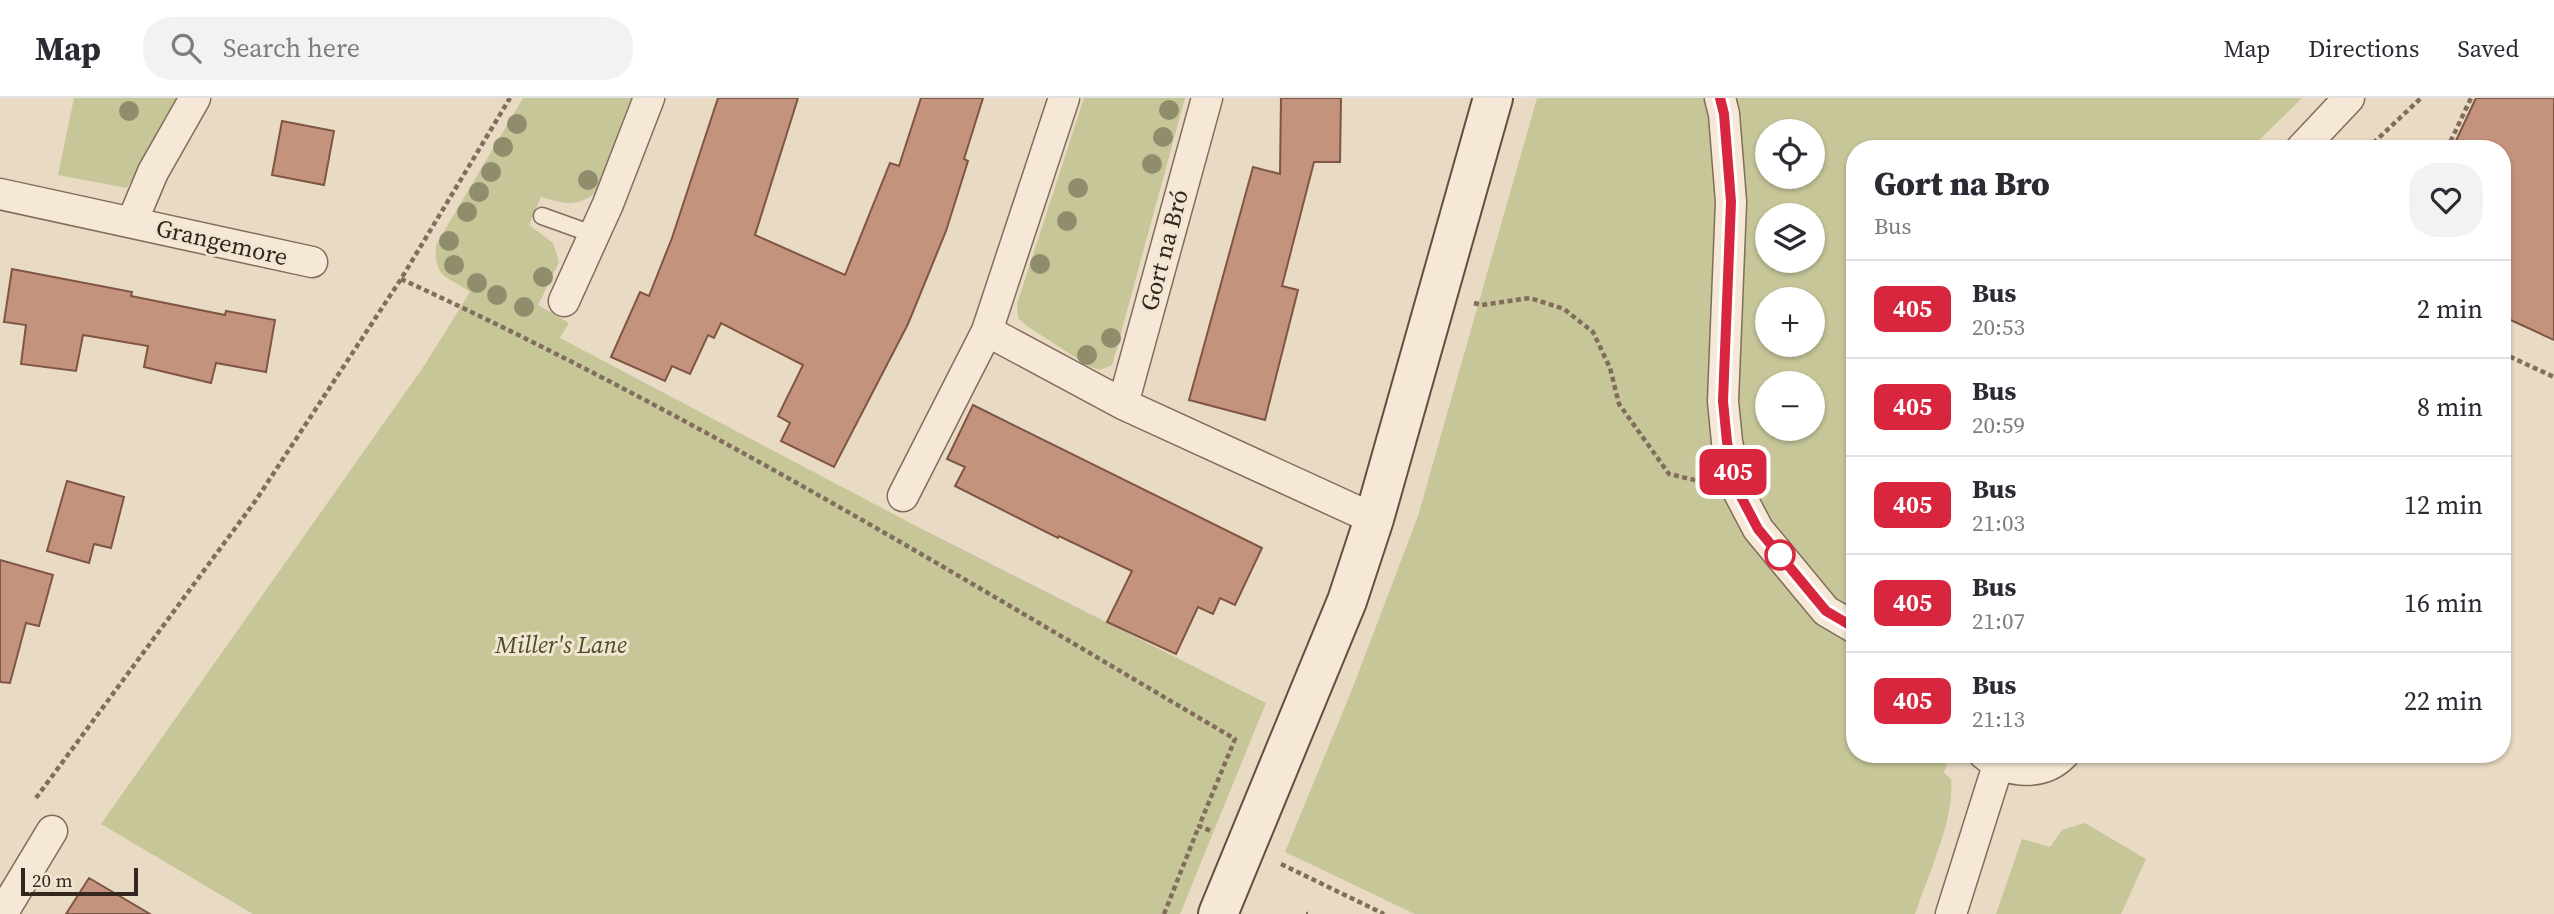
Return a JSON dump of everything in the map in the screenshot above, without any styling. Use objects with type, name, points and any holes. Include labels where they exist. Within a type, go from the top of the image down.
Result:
[{"type":"street","name":"Grangemore","points":[[132,222],[153,172],[195,98]]},
{"type":"street","points":[[564,301],[594,235],[649,98]]},
{"type":"street","points":[[903,496],[987,331],[1064,98]]},
{"type":"street","name":"Gort na Bró","points":[[1123,404],[1208,98]]},
{"type":"street","points":[[1218,914],[1337,625],[1374,519],[1493,98]]},
{"type":"street","points":[[1720,98],[1724,114],[1731,202],[1723,401],[1727,442],[1737,489],[1758,529],[1826,611],[1846,623]]},
{"type":"street","points":[[2309,140],[2349,98]]},
{"type":"street","name":"Grangemore","points":[[0,194],[312,262]]},
{"type":"street","points":[[987,331],[1123,404],[1374,519]]},
{"type":"street","points":[[1951,914],[1990,763]]},
{"type":"street","points":[[2005,763],[2029,770],[2050,763]]},
{"type":"street","points":[[2,914],[52,831]]},
{"type":"lane","points":[[542,216],[594,235]]},
{"type":"path","points":[[32,805],[256,500],[401,279],[510,98]]},
{"type":"path","points":[[2377,140],[2421,98]]},
{"type":"path","points":[[2451,140],[2471,98]]},
{"type":"path","points":[[401,279],[545,346],[735,450],[963,578],[1235,739],[1164,914]]},
{"type":"path","points":[[1466,302],[1482,305],[1530,298],[1563,309],[1593,332],[1610,368],[1619,404],[1669,474],[1703,482]]},
{"type":"path","points":[[2511,357],[2554,377]]},
{"type":"path","points":[[1199,826],[1221,836]]},
{"type":"path","points":[[1272,860],[1384,914]]},
{"type":"green space","points":[[74,98],[179,98],[127,188],[58,175]]},
{"type":"green space","name":"Miller's Lane","points":[[523,98],[631,98],[595,193],[576,202],[541,197],[529,225],[553,243],[559,262],[538,305],[569,323],[560,338],[918,527],[1266,703],[1180,914],[253,914],[101,824],[424,366],[470,292],[443,275],[437,264],[436,245]]},
{"type":"green space","points":[[1084,98],[1185,98],[1112,365],[1100,370],[1090,367],[1027,326],[1018,318],[1017,304]]},
{"type":"green space","points":[[1537,98],[2302,98],[2259,140],[1846,140],[1846,763],[1947,763],[1944,773],[1951,779],[1949,811],[1915,914],[1415,914],[1285,852],[1353,687],[1418,516]]},
{"type":"green space","points":[[2085,823],[2146,859],[2121,914],[1996,914],[2022,839],[2050,847],[2062,830]]},
{"type":"building","points":[[718,98],[798,98],[755,235],[845,275],[890,163],[899,166],[921,98],[983,98],[964,159],[968,161],[946,231],[908,324],[834,467],[781,441],[790,423],[778,416],[803,365],[721,323],[714,338],[708,335],[690,374],[672,366],[665,381],[611,357],[640,292],[649,296],[672,238]]},
{"type":"building","points":[[1281,98],[1341,98],[1340,162],[1314,162],[1282,286],[1298,290],[1265,420],[1189,400],[1253,167],[1280,174]]},
{"type":"building","points":[[2476,98],[2554,98],[2554,340],[2511,320],[2511,140],[2456,140]]},
{"type":"building","points":[[282,121],[334,131],[324,185],[272,175]]},
{"type":"building","points":[[12,269],[132,292],[131,296],[225,315],[226,311],[275,320],[266,372],[216,363],[211,383],[144,367],[148,346],[83,335],[76,371],[21,364],[26,325],[4,322]]},
{"type":"building","points":[[973,405],[1262,548],[1235,605],[1220,598],[1213,614],[1198,607],[1176,654],[1107,622],[1132,571],[1059,536],[1058,538],[955,486],[965,467],[947,459]]},
{"type":"building","points":[[67,481],[124,497],[111,548],[94,544],[89,563],[47,551]]},
{"type":"building","points":[[0,560],[53,575],[39,626],[26,623],[10,683],[0,682]]},
{"type":"building","points":[[89,878],[150,914],[66,914]]},
{"type":"bus line","name":"405","points":[[1720,98],[1724,114],[1731,202],[1723,401],[1727,442],[1737,489],[1758,529],[1826,611],[1846,623]]}]
